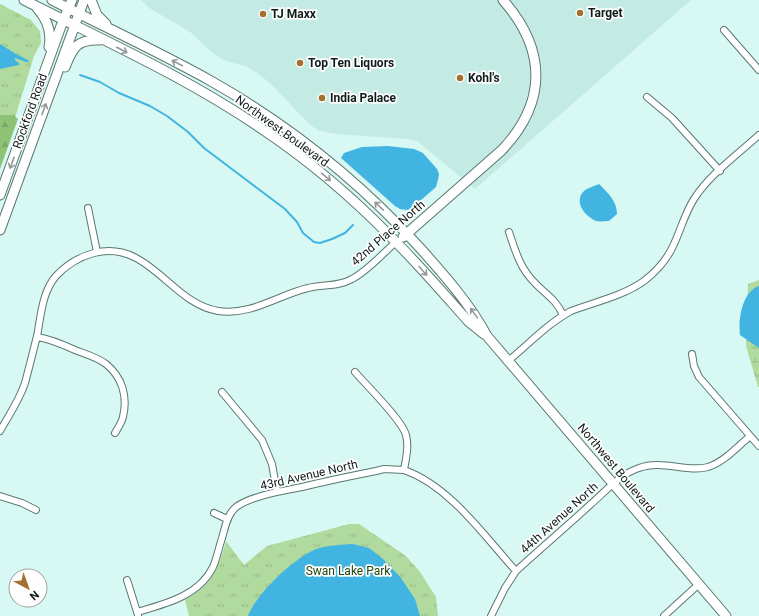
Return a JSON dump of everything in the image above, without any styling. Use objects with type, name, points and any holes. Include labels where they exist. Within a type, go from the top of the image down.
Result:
[{"type":"main road","name":"Northwest Boulevard","points":[[24,0],[192,85],[266,131],[336,185],[396,242],[469,322],[487,336]]},
{"type":"main road","name":"Northwest Boulevard","points":[[52,0],[70,4],[79,13],[114,32],[212,81],[286,129],[348,178],[406,234],[435,266],[476,316],[487,336],[726,616]]},
{"type":"main road","name":"Rockford Road","points":[[0,230],[84,0]]},
{"type":"main road","points":[[91,0],[97,15],[114,32]]},
{"type":"main road","name":"42nd Place North","points":[[396,242],[502,150],[514,138],[528,114],[536,86],[532,45],[519,21],[503,0]]},
{"type":"main road","name":"Rockford Road","points":[[0,195],[70,4]]},
{"type":"main road","points":[[33,5],[44,16],[51,34],[49,58]]},
{"type":"main road","points":[[50,93],[58,86],[72,50],[76,46],[89,40],[105,41]]},
{"type":"street","points":[[724,30],[759,70]]},
{"type":"street","points":[[647,97],[672,118],[720,171]]},
{"type":"street","points":[[508,361],[563,315],[629,289],[644,281],[666,258],[674,244],[693,200],[702,188],[759,135]]},
{"type":"street","points":[[88,208],[97,252]]},
{"type":"street","points":[[509,232],[520,264],[534,283],[552,298],[563,315]]},
{"type":"street","name":"42nd Place North","points":[[0,431],[19,398],[24,384],[48,289],[64,268],[75,260],[97,252],[128,254],[139,258],[150,266],[194,302],[206,308],[232,312],[257,307],[309,287],[340,284],[351,280],[361,274],[396,242]]},
{"type":"street","points":[[37,337],[49,339],[95,358],[106,364],[114,371],[121,380],[125,401],[123,418],[115,433]]},
{"type":"street","points":[[692,354],[694,366],[699,377],[759,446]]},
{"type":"street","points":[[355,372],[403,427],[407,443],[404,470],[415,474],[439,489],[471,521],[516,571]]},
{"type":"street","points":[[222,392],[262,440],[272,464],[277,492]]},
{"type":"street","name":"44th Avenue North","points":[[491,616],[505,588],[516,571],[614,484],[630,472],[647,465],[656,464],[699,468],[707,467],[726,457],[749,436]]},
{"type":"street","name":"43rd Avenue North","points":[[138,614],[184,596],[206,578],[215,562],[228,519],[234,509],[239,505],[277,492],[384,469],[404,470]]},
{"type":"street","points":[[0,496],[36,510]]},
{"type":"street","points":[[214,514],[228,519]]},
{"type":"street","points":[[127,580],[138,614]]},
{"type":"street","points":[[664,616],[699,584]]},
{"type":"shaded area","points":[[141,0],[691,0],[475,189],[417,141],[337,134],[320,131],[310,125],[271,84],[256,72],[245,66],[226,61],[215,55],[190,32],[149,8]]},
{"type":"green space","points":[[0,4],[31,20],[40,31],[41,43],[34,56],[0,161]]},
{"type":"green space","points":[[0,115],[13,115],[18,119],[0,169]]},
{"type":"green space","points":[[759,280],[758,387],[746,346],[748,284]]},
{"type":"green space","name":"Swan Lake Park","points":[[349,524],[359,524],[406,556],[420,572],[436,597],[438,616],[189,616],[185,600],[202,589],[213,576],[226,541],[244,565],[267,546]]},
{"type":"water","points":[[0,44],[29,62],[15,58],[19,65],[0,69]]},
{"type":"water","points":[[388,146],[414,149],[423,153],[437,169],[439,174],[436,187],[412,208],[407,210],[400,209],[395,206],[341,158],[344,153],[362,147]]},
{"type":"water","points":[[599,184],[606,191],[617,209],[617,214],[609,221],[596,221],[592,219],[584,212],[580,204],[581,195],[584,191]]},
{"type":"water","points":[[759,286],[759,348],[740,335],[740,321],[742,307],[745,300],[753,289]]},
{"type":"water","points":[[353,544],[369,548],[383,559],[401,578],[415,599],[420,616],[248,616],[252,607],[267,588],[297,560],[316,549],[334,545]]},
{"type":"waterway","points":[[80,75],[100,82],[119,93],[150,106],[167,116],[188,132],[204,148],[285,209],[297,222],[303,233],[314,242],[320,243],[332,239],[345,233],[353,225]]},
{"type":"place","name":"Target","points":[[580,13]]},
{"type":"place","name":"TJ Maxx","points":[[263,14]]},
{"type":"place","name":"Top Ten Liquors","points":[[300,63]]},
{"type":"place","name":"Kohl's","points":[[460,78]]},
{"type":"place","name":"India Palace","points":[[322,98]]}]
